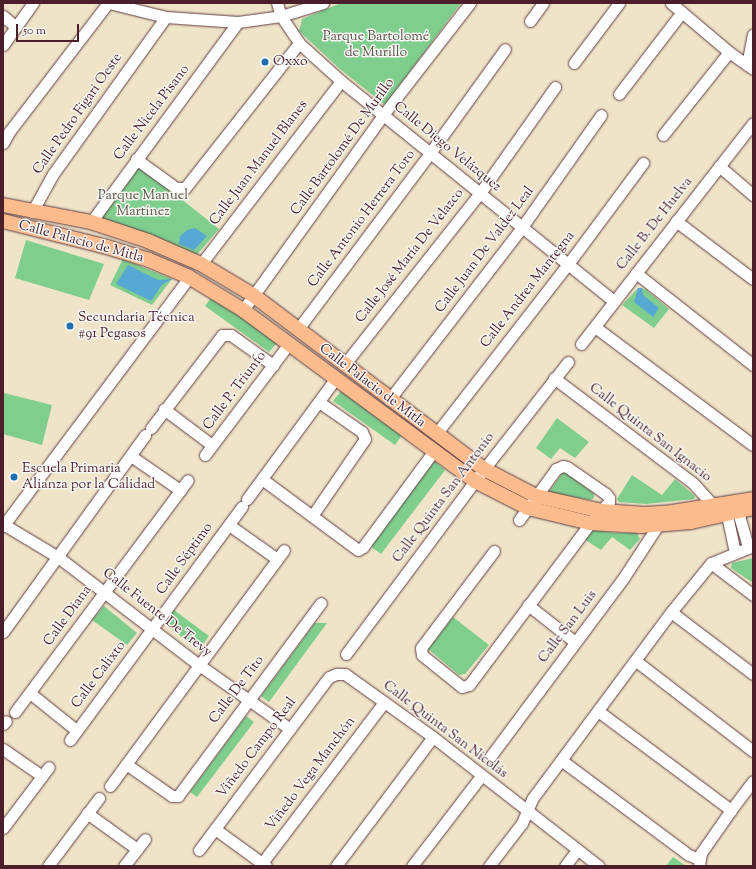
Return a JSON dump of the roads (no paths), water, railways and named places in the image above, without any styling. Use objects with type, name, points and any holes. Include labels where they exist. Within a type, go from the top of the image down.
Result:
[{"type":"main road","name":"Calle Palacio de Mitla","points":[[3,205],[32,212],[91,222],[148,241],[201,264],[253,295],[389,400],[484,469],[536,496],[602,511],[624,514],[725,512],[753,499]]},
{"type":"main road","name":"Calle Palacio de Mitla","points":[[3,221],[107,247],[149,260],[189,276],[243,310],[335,380],[475,481],[528,508],[590,523],[658,526],[725,512],[753,508]]},
{"type":"street","points":[[3,45],[33,3]]},
{"type":"street","points":[[3,143],[9,132],[109,3],[166,17],[238,22],[281,16],[324,3]]},
{"type":"street","name":"Calle Diego Velázquez","points":[[277,3],[281,16],[299,43],[341,81],[614,301]]},
{"type":"street","name":"Calle Bartolomé De Murillo","points":[[243,310],[383,115],[470,3]]},
{"type":"street","points":[[530,21],[543,3]]},
{"type":"street","points":[[574,62],[619,3]]},
{"type":"street","points":[[671,3],[729,52],[750,67]]},
{"type":"street","points":[[619,94],[682,12]]},
{"type":"street","points":[[3,16],[16,27]]},
{"type":"street","name":"Calle Pedro Figari Oeste","points":[[32,212],[50,180],[71,148],[166,17]]},
{"type":"street","name":"Calle Nicela Pisano","points":[[91,222],[238,22]]},
{"type":"street","points":[[750,67],[753,35]]},
{"type":"street","points":[[136,159],[176,188],[185,188],[299,43]]},
{"type":"street","name":"Calle Antonio Herrera Toro","points":[[298,329],[505,50]]},
{"type":"street","points":[[663,135],[729,52]]},
{"type":"street","name":"Calle Juan Manuel Blanes","points":[[201,264],[341,81]]},
{"type":"street","name":"Calle José María De Velazco","points":[[344,365],[480,193],[555,87]]},
{"type":"street","name":"Calle Juan De Valdez Leal","points":[[389,400],[522,227],[602,116]]},
{"type":"street","name":"Calle B. De Huelva","points":[[581,344],[753,122]]},
{"type":"street","name":"Calle Andrea Mantegna","points":[[436,434],[568,264],[643,163]]},
{"type":"street","points":[[719,166],[753,195]]},
{"type":"street","points":[[676,221],[753,279]]},
{"type":"street","points":[[636,273],[753,365]]},
{"type":"street","points":[[3,525],[189,276]]},
{"type":"street","points":[[595,327],[753,445]]},
{"type":"street","points":[[3,632],[164,409],[222,335],[231,335],[273,365]]},
{"type":"street","name":"Calle P. Triunfo","points":[[205,455],[288,345]]},
{"type":"street","name":"Calle Quinta San Antonio","points":[[346,654],[484,469],[568,362]]},
{"type":"street","name":"Calle Quinta San Ignacio","points":[[554,378],[693,483],[725,512]]},
{"type":"street","name":"Calle Séptimo","points":[[152,629],[335,380]]},
{"type":"street","points":[[312,516],[365,439],[362,432],[319,402]]},
{"type":"street","points":[[164,409],[212,445]]},
{"type":"street","points":[[262,479],[358,550],[363,547],[433,452]]},
{"type":"street","points":[[131,456],[180,490]]},
{"type":"street","points":[[494,551],[421,648],[421,654],[459,686],[466,687],[590,523],[609,502],[609,496],[567,467],[563,466],[556,469],[519,520]]},
{"type":"street","name":"Calle Diana","points":[[15,712],[188,480]]},
{"type":"street","points":[[490,866],[522,822],[532,800],[671,612],[711,563],[750,546],[725,512]]},
{"type":"street","points":[[725,512],[736,552]]},
{"type":"street","name":"Calle San Luis","points":[[490,757],[628,571],[666,513]]},
{"type":"street","name":"Calle Fuente De Trevy","points":[[3,525],[58,557],[105,591],[199,665],[290,729]]},
{"type":"street","points":[[110,786],[281,555],[229,525]]},
{"type":"street","points":[[711,563],[753,595]]},
{"type":"street","name":"Calle De Tito","points":[[126,764],[172,796],[178,796],[321,603]]},
{"type":"street","points":[[528,605],[575,642]]},
{"type":"street","points":[[671,612],[753,674]]},
{"type":"street","name":"Calle Calixto","points":[[70,740],[152,629]]},
{"type":"street","points":[[636,661],[753,751]]},
{"type":"street","name":"Viñedo Campo Real","points":[[199,850],[329,677],[336,674],[345,674]]},
{"type":"street","name":"Calle Quinta San Nicolás","points":[[345,674],[433,737],[481,776],[599,866]]},
{"type":"street","points":[[30,693],[76,730]]},
{"type":"street","name":"Viñedo Vega Manchón","points":[[264,865],[384,702]]},
{"type":"street","points":[[598,711],[731,810]]},
{"type":"street","points":[[336,866],[433,737]]},
{"type":"street","points":[[3,749],[42,776]]},
{"type":"street","points":[[561,760],[699,862],[701,853],[753,781]]},
{"type":"street","points":[[3,828],[49,767]]},
{"type":"street","points":[[412,866],[481,776]]},
{"type":"street","points":[[48,866],[99,798]]},
{"type":"street","points":[[87,813],[137,849]]},
{"type":"street","points":[[215,828],[264,865]]},
{"type":"street","points":[[124,866],[145,839]]},
{"type":"street","points":[[566,866],[577,850]]},
{"type":"water","points":[[195,228],[207,236],[194,250],[179,244],[180,236],[187,230]]},
{"type":"water","points":[[128,265],[158,280],[172,279],[162,285],[151,301],[116,284]]},
{"type":"water","points":[[638,288],[642,288],[643,295],[659,308],[653,317],[634,302]]},
{"type":"place","name":"Oxxo","points":[[265,62]]},
{"type":"place","name":"Secundaria Técnica #91 Pegasos","points":[[70,326]]},
{"type":"place","name":"Escuela Primaria Alianza por la Calidad","points":[[14,477]]},
{"type":"park label","name":"Parque Bartolomé de Murillo","points":[[376,46]]},
{"type":"park label","name":"Parque Manuel Martínez","points":[[143,204]]}]
